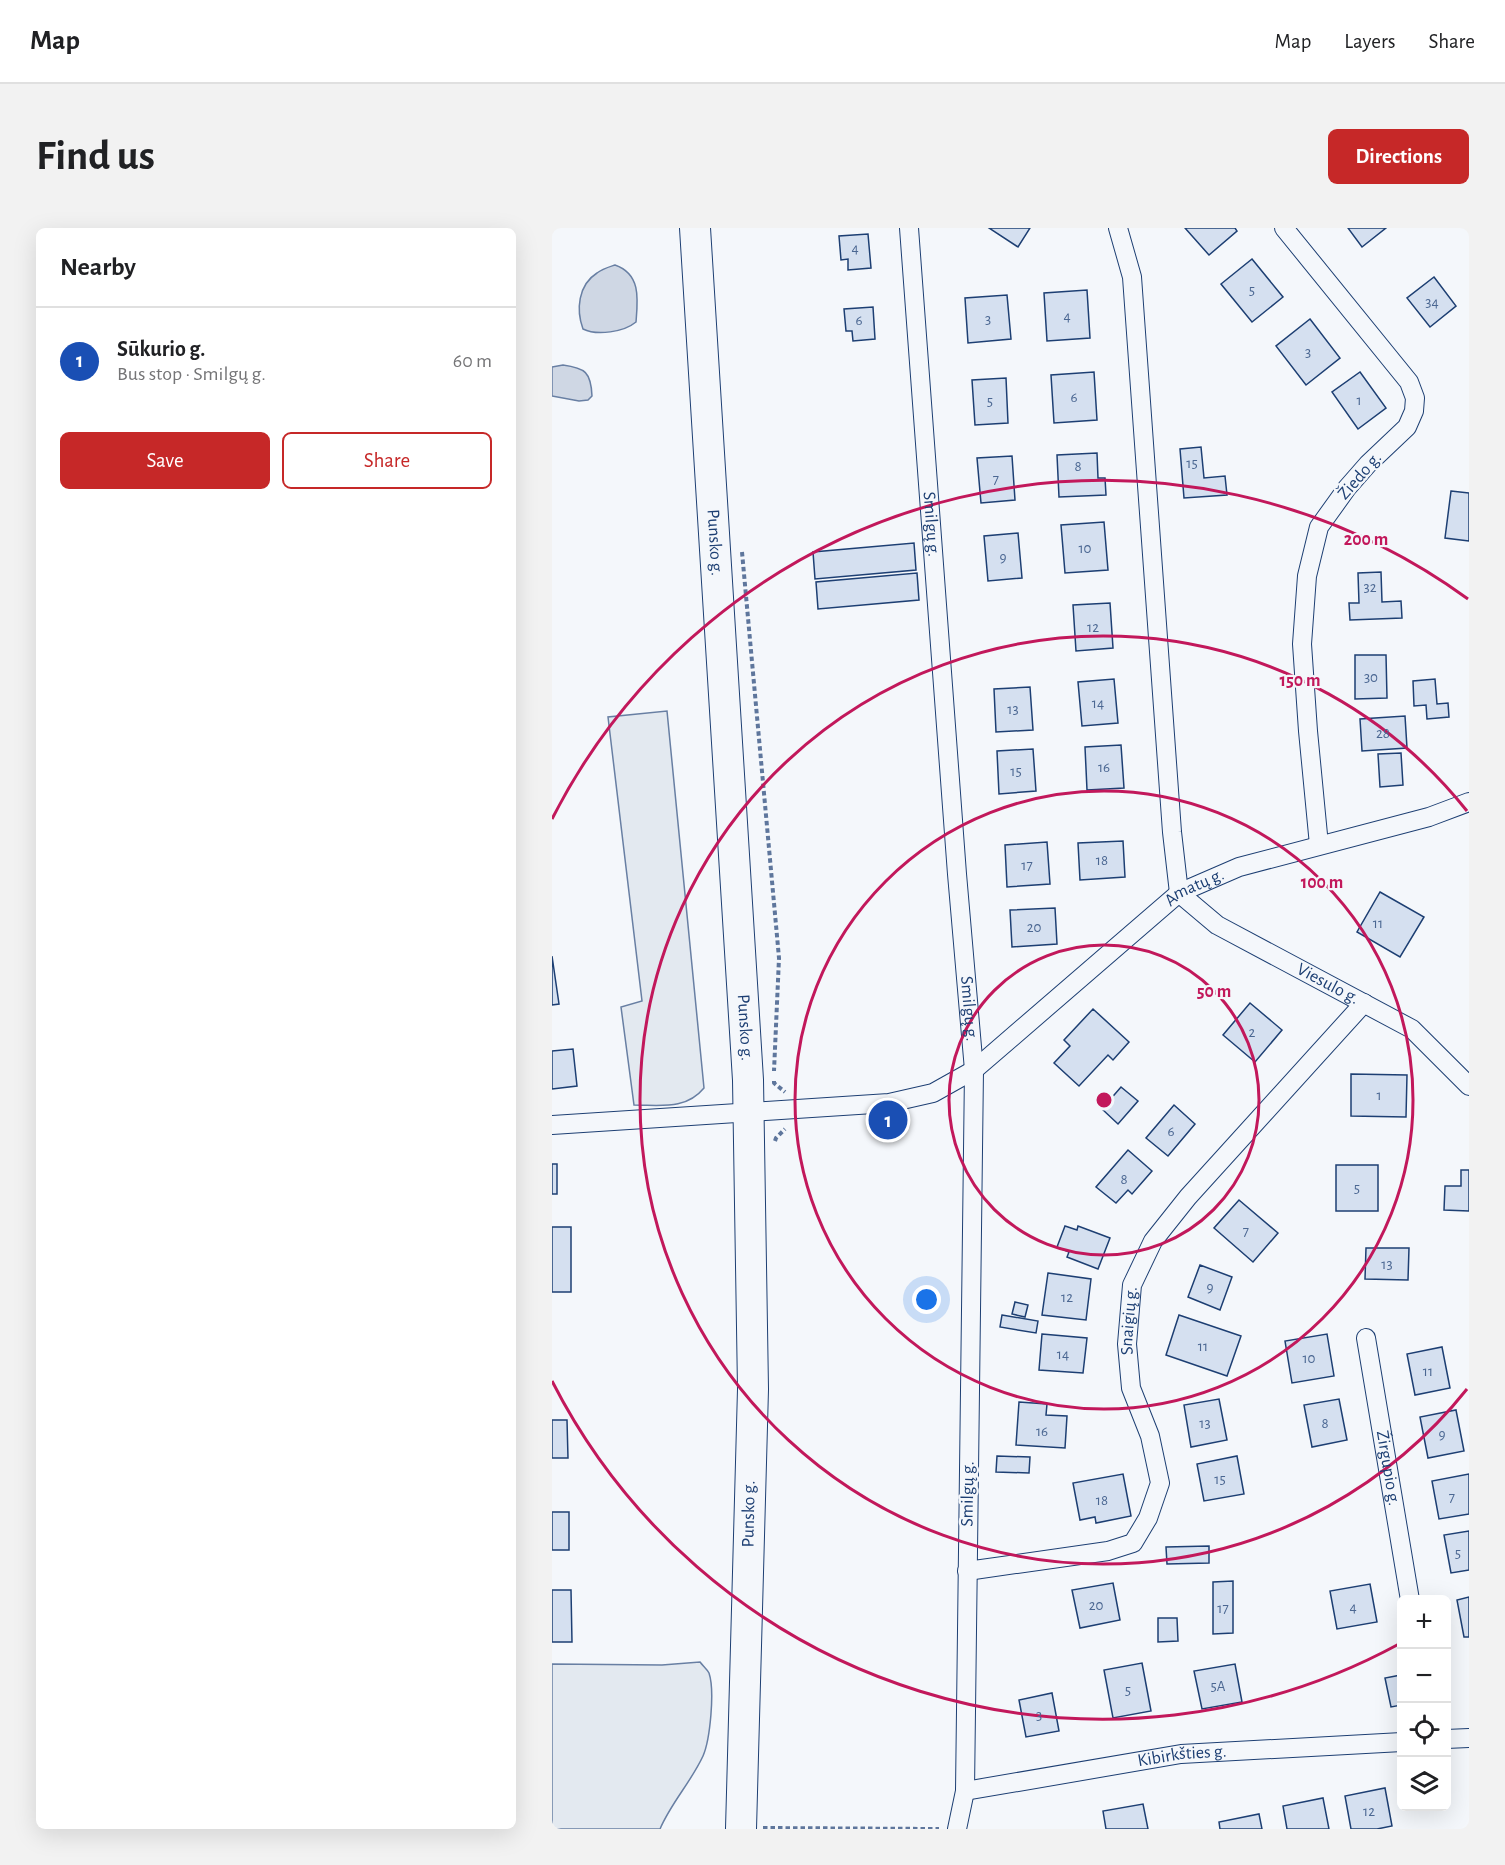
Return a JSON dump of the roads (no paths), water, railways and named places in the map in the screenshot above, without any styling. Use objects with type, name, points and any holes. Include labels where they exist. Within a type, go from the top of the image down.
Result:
[{"type":"main road","name":"Punsko g.","points":[[695,228],[749,1112],[753,1389],[742,1827]]},
{"type":"street","name":"Smilgų g.","points":[[909,228],[957,874],[974,1070],[965,1791],[957,1829]]},
{"type":"street","points":[[1118,228],[1132,277],[1170,808],[1179,893]]},
{"type":"street","name":"Žiedo g.","points":[[1284,228],[1409,382],[1415,398],[1414,411],[1407,427],[1368,464],[1347,488],[1319,527],[1308,576],[1302,644],[1319,845]]},
{"type":"street","name":"Amatų g.","points":[[552,1125],[889,1104],[933,1094],[974,1070],[1179,893],[1239,867],[1430,817],[1469,802]]},
{"type":"street","name":"Viesulo g.","points":[[1179,893],[1217,925],[1412,1029],[1469,1086]]},
{"type":"street","name":"Snaigių g.","points":[[967,1571],[1108,1551],[1133,1543],[1148,1518],[1160,1483],[1150,1436],[1131,1388],[1127,1344],[1132,1285],[1153,1241],[1188,1197],[1364,1003]]},
{"type":"street","name":"Žirgupio g.","points":[[1366,1338],[1409,1595]]},
{"type":"street","points":[[1451,1739],[1469,1737]]},
{"type":"street","name":"Kibirkšties g.","points":[[965,1791],[1181,1754],[1397,1742]]},
{"type":"place","name":"Sūkurio g.","points":[[888,1120]]}]
